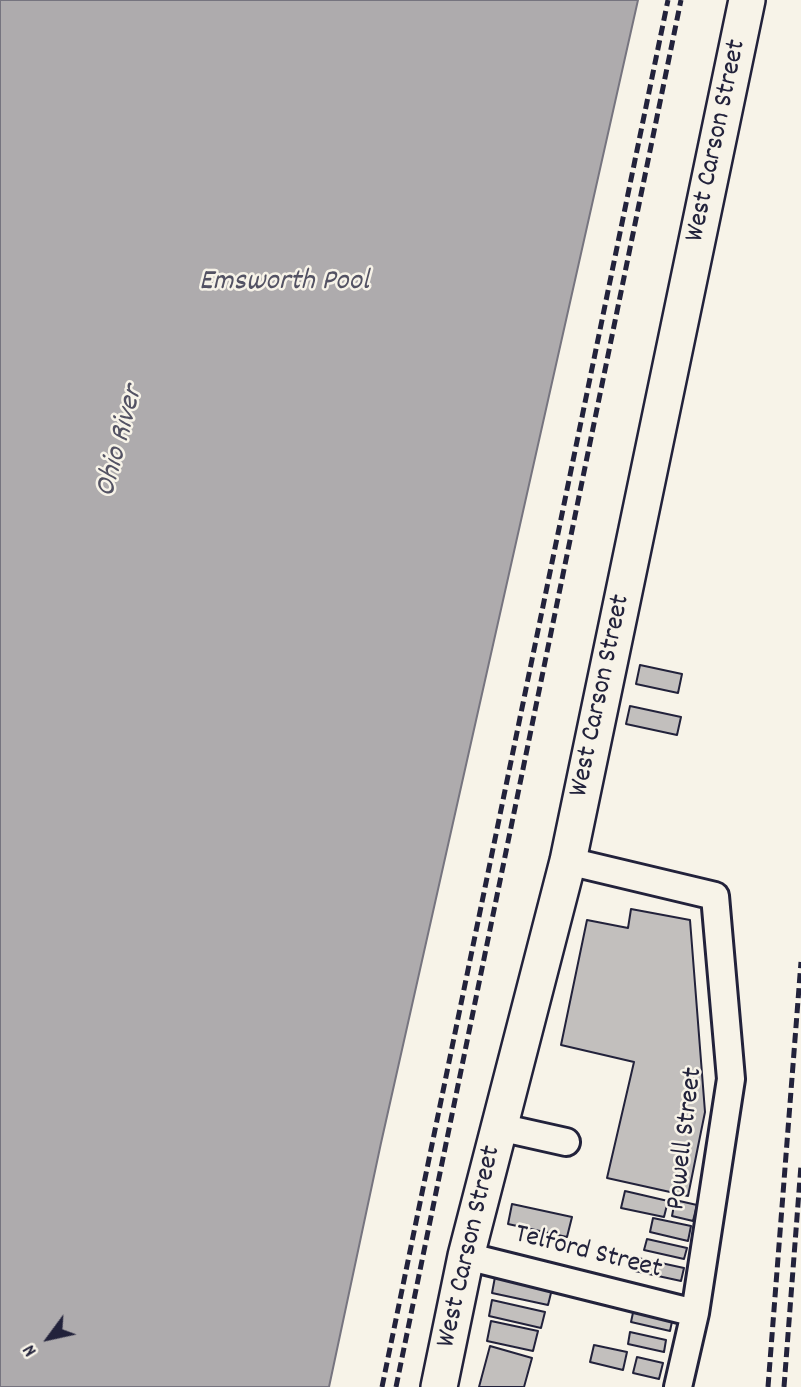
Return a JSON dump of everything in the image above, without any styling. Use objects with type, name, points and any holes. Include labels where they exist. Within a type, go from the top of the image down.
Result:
[{"type":"main road","name":"West Carson Street","points":[[439,1387],[466,1256],[568,861],[747,0]]},
{"type":"street","name":"Powell Street","points":[[568,861],[715,896],[731,1079],[695,1313],[678,1387]]},
{"type":"street","points":[[499,1126],[566,1142]]},
{"type":"street","name":"Telford Street","points":[[466,1256],[695,1313]]},
{"type":"water","name":"Emsworth Pool","points":[[0,0],[638,0],[381,1143],[329,1387],[0,1387]]},
{"type":"building","points":[[640,665],[682,674],[678,693],[636,684]]},
{"type":"building","points":[[630,706],[681,717],[677,735],[626,724]]},
{"type":"building","points":[[631,909],[690,920],[705,1112],[688,1196],[607,1178],[634,1062],[561,1045],[587,920],[628,928]]},
{"type":"building","points":[[625,1191],[668,1201],[664,1217],[621,1208]]},
{"type":"building","points":[[675,1200],[697,1205],[693,1221],[672,1216]]},
{"type":"building","points":[[512,1204],[572,1217],[567,1237],[508,1224]]},
{"type":"building","points":[[653,1218],[691,1226],[688,1241],[650,1232]]},
{"type":"building","points":[[647,1239],[687,1248],[684,1259],[644,1250]]},
{"type":"building","points":[[638,1258],[684,1268],[681,1281],[635,1271]]},
{"type":"building","points":[[495,1277],[552,1289],[548,1305],[492,1293]]},
{"type":"building","points":[[492,1300],[545,1312],[541,1328],[489,1316]]},
{"type":"building","points":[[634,1308],[673,1317],[670,1331],[631,1322]]},
{"type":"building","points":[[491,1321],[538,1331],[533,1351],[487,1341]]},
{"type":"building","points":[[630,1332],[666,1340],[664,1352],[628,1344]]},
{"type":"building","points":[[594,1345],[627,1352],[623,1370],[590,1362]]},
{"type":"building","points":[[490,1346],[532,1358],[524,1387],[479,1387]]},
{"type":"building","points":[[637,1357],[663,1363],[659,1379],[633,1373]]},
{"type":"railway","points":[[382,1387],[668,0]]},
{"type":"railway","points":[[396,1387],[681,0]]},
{"type":"railway","points":[[768,1387],[801,962]]},
{"type":"railway","points":[[784,1387],[801,1165]]},
{"type":"water label","name":"Ohio River","points":[[122,442]]}]
